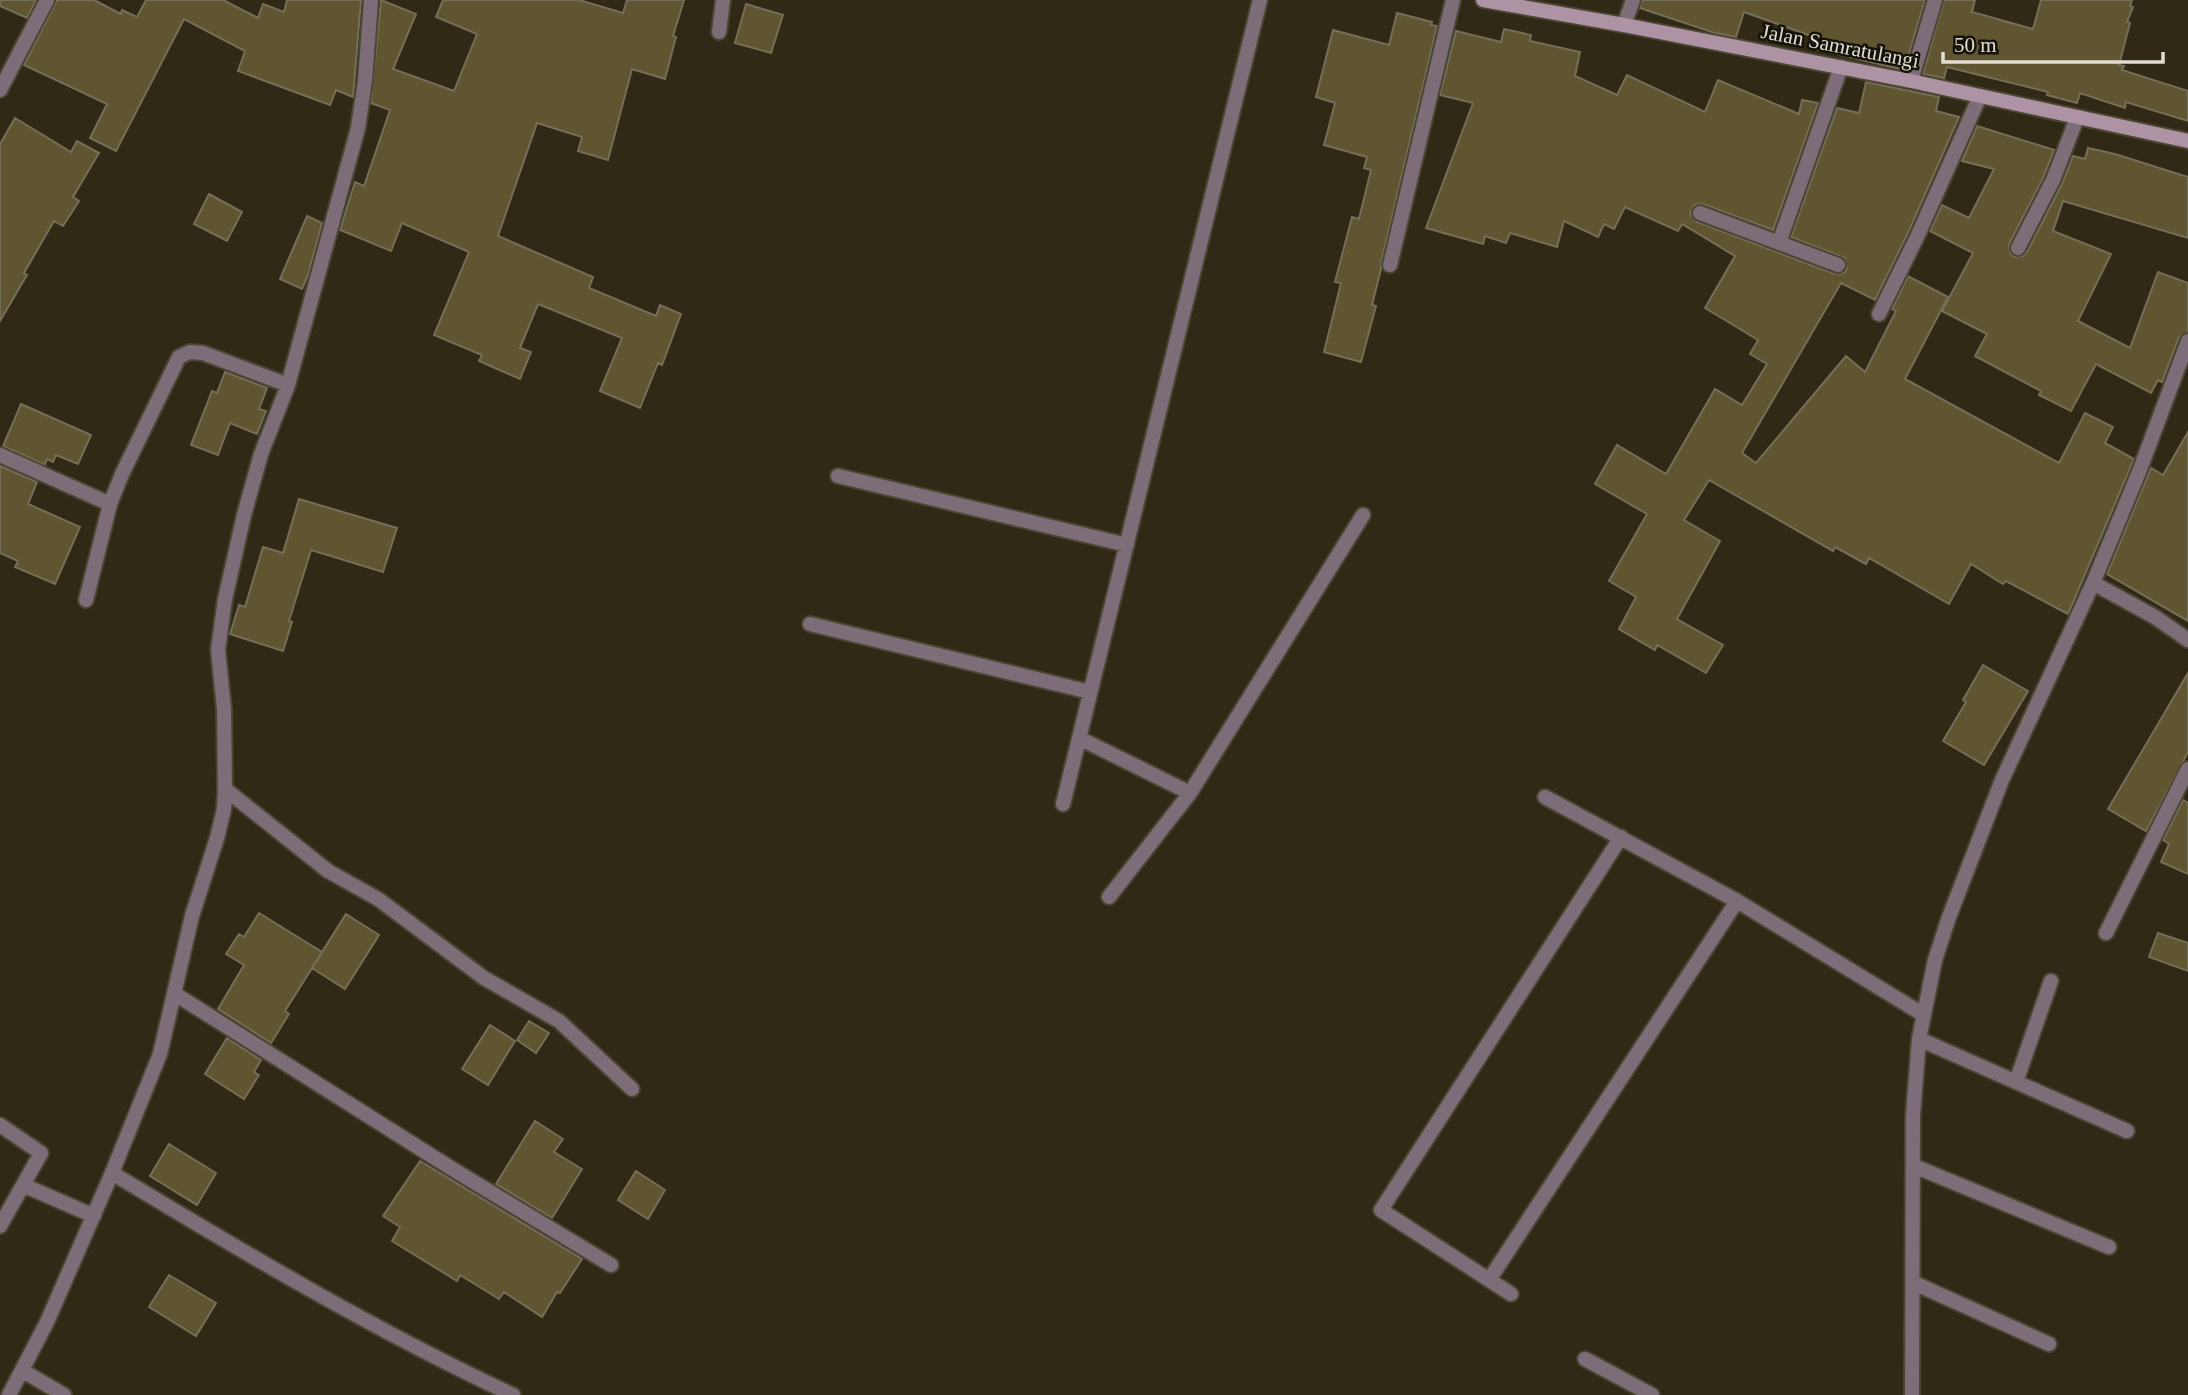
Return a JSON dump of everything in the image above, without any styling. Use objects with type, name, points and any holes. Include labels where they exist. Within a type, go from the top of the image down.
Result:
[{"type":"main road","name":"Jalan Samratulangi","points":[[1483,0],[1841,67],[2188,141]]},
{"type":"street","points":[[0,90],[47,0]]},
{"type":"street","points":[[9,1395],[23,1371],[94,1216],[160,1054],[192,916],[217,838],[224,809],[225,789],[224,709],[218,650],[233,555],[261,454],[288,385],[358,128],[365,81],[371,0]]},
{"type":"street","points":[[719,32],[723,0]]},
{"type":"street","points":[[1063,804],[1260,0]]},
{"type":"street","points":[[1390,265],[1453,0]]},
{"type":"street","points":[[1624,25],[1633,0]]},
{"type":"street","points":[[1911,81],[1935,0]]},
{"type":"street","points":[[1779,243],[1841,67]]},
{"type":"street","points":[[1879,314],[1917,237],[1980,96]]},
{"type":"street","points":[[2018,248],[2053,180],[2077,118]]},
{"type":"street","points":[[1700,213],[1838,265]]},
{"type":"street","points":[[1912,1395],[1913,1115],[1919,1039],[1935,960],[1997,793],[2093,583],[2139,472],[2188,341]]},
{"type":"street","points":[[86,600],[110,503],[179,358],[190,352],[203,354],[288,385]]},
{"type":"street","points":[[0,455],[110,503]]},
{"type":"street","points":[[838,476],[1127,545]]},
{"type":"street","points":[[1109,897],[1190,793],[1363,515]]},
{"type":"street","points":[[2093,583],[2155,617],[2188,640]]},
{"type":"street","points":[[810,625],[1090,692]]},
{"type":"street","points":[[1079,737],[1190,793]]},
{"type":"street","points":[[2106,933],[2188,769]]},
{"type":"street","points":[[225,789],[328,871],[378,899],[484,978],[559,1021],[632,1089]]},
{"type":"street","points":[[1545,797],[1737,901],[1924,1014]]},
{"type":"street","points":[[1511,1294],[1381,1210],[1621,837]]},
{"type":"street","points":[[1489,1280],[1737,901]]},
{"type":"street","points":[[2016,1082],[2051,981]]},
{"type":"street","points":[[175,994],[454,1170],[611,1265]]},
{"type":"street","points":[[1919,1039],[2127,1131]]},
{"type":"street","points":[[0,1125],[41,1153],[0,1226]]},
{"type":"street","points":[[1914,1166],[2109,1247]]},
{"type":"street","points":[[112,1173],[225,1241],[424,1352],[513,1395]]},
{"type":"street","points":[[23,1185],[94,1216]]},
{"type":"street","points":[[1914,1283],[2049,1344]]},
{"type":"street","points":[[1585,1359],[1652,1395]]},
{"type":"street","points":[[23,1371],[64,1395]]},
{"type":"building","points":[[0,0],[36,0],[27,18],[0,6]]},
{"type":"building","points":[[57,0],[94,0],[121,14],[122,10],[137,17],[146,0],[223,0],[258,18],[263,4],[284,12],[287,0],[361,0],[353,97],[336,90],[330,105],[238,71],[245,51],[184,19],[116,151],[90,138],[107,104],[24,65]]},
{"type":"building","points":[[381,0],[416,14],[393,69],[454,91],[477,34],[436,17],[443,0],[579,0],[623,13],[627,0],[684,0],[673,36],[676,37],[665,79],[632,69],[608,160],[578,151],[582,137],[537,123],[498,236],[593,277],[589,288],[656,316],[660,305],[681,314],[662,365],[658,363],[640,408],[600,391],[622,338],[538,304],[520,348],[531,352],[520,379],[479,361],[482,355],[434,335],[469,252],[402,223],[391,251],[340,230],[355,182],[364,186],[390,110],[371,103]]},
{"type":"building","points":[[1642,0],[1925,0],[1904,70],[1815,49],[1817,38],[1744,12],[1736,37],[1715,33],[1640,8]]},
{"type":"building","points":[[1944,0],[1975,0],[1972,12],[2033,29],[2041,0],[2132,0],[2130,6],[2133,7],[2127,22],[2130,23],[2119,65],[2124,66],[2122,70],[2188,91],[2188,121],[2126,102],[2125,108],[2080,93],[2077,103],[2047,95],[2048,92],[1947,67],[1944,78],[1923,74]]},
{"type":"building","points":[[746,4],[783,15],[771,53],[735,43]]},
{"type":"building","points":[[1397,13],[1432,22],[1431,25],[1437,26],[1381,263],[1372,305],[1376,306],[1361,362],[1324,352],[1341,283],[1335,282],[1352,217],[1359,219],[1371,170],[1364,168],[1367,157],[1324,145],[1335,103],[1316,97],[1333,30],[1389,45]]},
{"type":"building","points":[[1504,29],[1531,35],[1530,41],[1580,52],[1575,76],[1617,95],[1627,75],[1705,112],[1718,80],[1799,114],[1802,100],[1818,103],[1773,230],[1703,204],[1694,205],[1690,214],[1697,222],[1835,274],[1844,273],[1847,269],[1845,258],[1791,237],[1837,108],[1859,113],[1866,82],[1939,97],[1936,111],[1959,117],[1875,300],[1841,283],[1742,453],[1756,463],[1846,356],[1865,372],[1896,311],[1892,309],[1908,276],[1948,297],[1905,379],[2059,463],[2085,413],[2113,427],[2105,443],[2134,459],[2068,614],[2006,581],[2003,584],[1971,564],[1949,604],[1869,558],[1866,564],[1835,547],[1833,551],[1709,480],[1684,520],[1720,541],[1677,619],[1723,645],[1706,673],[1657,645],[1655,650],[1619,629],[1636,597],[1609,581],[1647,514],[1595,484],[1617,445],[1666,474],[1715,389],[1742,405],[1767,364],[1750,354],[1758,340],[1705,308],[1735,256],[1682,224],[1678,231],[1625,207],[1614,229],[1604,224],[1598,237],[1564,221],[1557,247],[1510,233],[1506,243],[1485,236],[1483,244],[1426,228],[1473,103],[1440,95],[1456,31],[1501,42]]},
{"type":"building","points":[[15,118],[71,152],[77,141],[99,153],[73,197],[79,201],[63,226],[54,221],[0,321],[0,144]]},
{"type":"building","points":[[1977,126],[2054,150],[2044,176],[2009,244],[2010,253],[2014,257],[2023,256],[2027,252],[2062,184],[2073,156],[2085,159],[2088,148],[2188,177],[2188,238],[2063,201],[2053,231],[2111,254],[2078,321],[2130,348],[2158,272],[2188,283],[2188,332],[2179,337],[2162,382],[2158,380],[2151,393],[2096,364],[2071,411],[2039,395],[2041,391],[1975,356],[1987,334],[1942,311],[1973,253],[1930,231],[1942,205],[1969,218],[1994,169],[1962,161]]},
{"type":"building","points":[[209,194],[242,212],[227,241],[194,224]]},
{"type":"building","points":[[307,216],[322,223],[302,289],[280,279]]},
{"type":"building","points":[[225,372],[267,388],[259,409],[266,411],[257,434],[230,423],[218,455],[191,445],[212,391],[217,393]]},
{"type":"building","points":[[21,404],[91,435],[78,464],[56,455],[53,462],[47,459],[45,465],[3,446]]},
{"type":"building","points":[[2188,432],[2188,621],[2107,574],[2151,468],[2163,475]]},
{"type":"building","points":[[0,466],[37,482],[28,504],[80,527],[55,584],[15,567],[18,561],[0,553]]},
{"type":"building","points":[[299,499],[397,528],[383,572],[311,550],[289,621],[292,622],[283,651],[230,634],[239,605],[245,607],[263,547],[283,553]]},
{"type":"building","points":[[1983,665],[2028,691],[1984,765],[1943,741],[1966,702],[1963,700]]},
{"type":"building","points":[[2188,673],[2188,752],[2146,831],[2108,809]]},
{"type":"building","points":[[2183,800],[2188,803],[2188,874],[2161,862],[2169,844],[2163,840]]},
{"type":"building","points":[[259,913],[322,952],[285,1011],[289,1014],[271,1043],[218,1009],[244,965],[226,954],[239,934],[244,937]]},
{"type":"building","points":[[346,914],[379,935],[345,989],[312,968]]},
{"type":"building","points":[[2158,933],[2188,943],[2188,971],[2149,957]]},
{"type":"building","points":[[529,1021],[549,1033],[536,1053],[517,1040]]},
{"type":"building","points":[[490,1025],[515,1041],[488,1085],[462,1069]]},
{"type":"building","points":[[227,1038],[261,1060],[254,1072],[259,1075],[244,1099],[205,1074]]},
{"type":"building","points":[[535,1121],[563,1139],[554,1152],[582,1169],[552,1218],[496,1184]]},
{"type":"building","points":[[169,1144],[216,1173],[197,1205],[150,1176]]},
{"type":"building","points":[[420,1161],[582,1259],[542,1317],[504,1292],[499,1299],[460,1275],[457,1281],[392,1241],[400,1227],[383,1216]]},
{"type":"building","points":[[636,1171],[665,1190],[648,1219],[618,1200]]},
{"type":"building","points":[[169,1275],[216,1303],[196,1336],[149,1307]]}]
